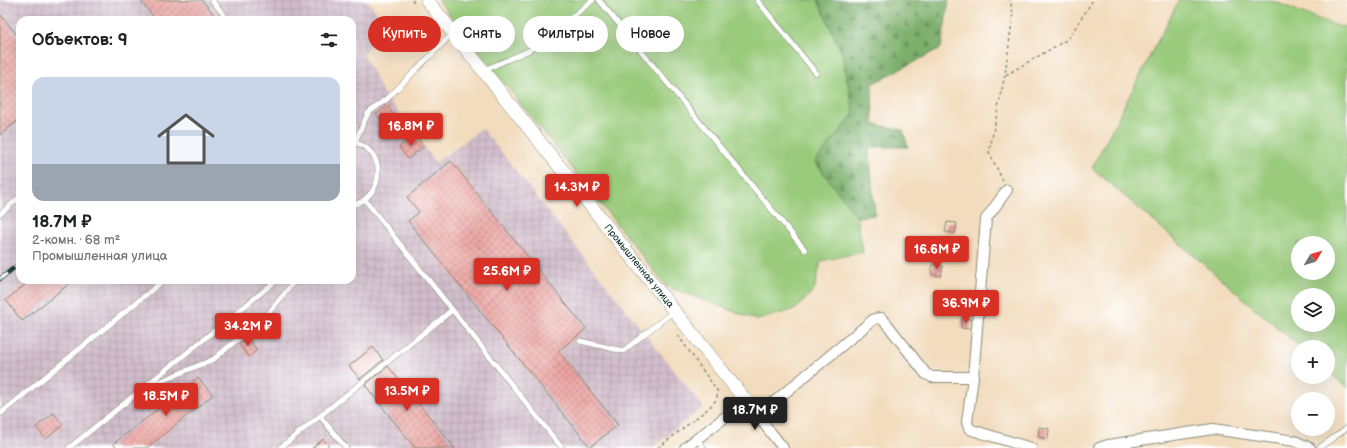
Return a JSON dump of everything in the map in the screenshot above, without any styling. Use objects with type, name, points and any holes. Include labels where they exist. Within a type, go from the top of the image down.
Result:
[{"type":"street","name":"Промышленная улица","points":[[427,0],[449,28]]},
{"type":"street","name":"Промышленная улица","points":[[468,52],[670,314],[746,401],[783,448]]},
{"type":"street","points":[[1007,190],[986,219],[973,377],[967,422],[969,428],[1031,448]]},
{"type":"street","points":[[757,416],[874,319],[881,318],[887,324],[926,374],[932,377],[973,377]]},
{"type":"street","points":[[685,448],[746,401]]},
{"type":"street","points":[[1099,448],[1108,445],[1213,429],[1295,441],[1310,448]]},
{"type":"lane","points":[[212,0],[225,16]]},
{"type":"lane","points":[[483,70],[528,51],[539,44],[593,0]]},
{"type":"lane","points":[[599,0],[805,250]]},
{"type":"lane","points":[[757,0],[816,72]]},
{"type":"lane","points":[[356,138],[368,113],[387,99],[449,37]]},
{"type":"lane","points":[[356,143],[370,152],[378,168],[376,186],[365,200],[356,203]]},
{"type":"lane","points":[[0,214],[16,200]]},
{"type":"lane","points":[[365,200],[451,311],[562,448]]},
{"type":"lane","points":[[0,414],[159,284]]},
{"type":"lane","points":[[69,448],[140,389],[273,284]]},
{"type":"lane","points":[[140,389],[214,359],[268,314],[292,284]]},
{"type":"lane","points":[[280,448],[451,311]]},
{"type":"lane","points":[[580,341],[623,351],[670,314]]},
{"type":"lane","points":[[320,416],[346,448]]},
{"type":"lane","points":[[1319,448],[1347,428]]},
{"type":"lane","points":[[697,439],[704,448]]},
{"type":"path","points":[[1007,190],[989,152],[1005,75],[1013,14],[1010,0]]},
{"type":"path","points":[[1005,75],[1068,39],[1093,0]]},
{"type":"path","points":[[658,448],[709,408],[716,400],[718,392],[670,314]]},
{"type":"shaded area","points":[[0,0],[367,0],[380,16],[368,16],[368,48],[363,54],[382,91],[436,163],[482,128],[703,407],[652,448],[0,448]]},
{"type":"green space","points":[[438,0],[818,0],[842,53],[854,114],[815,162],[857,217],[863,252],[821,261],[814,290],[796,309],[757,320],[666,286],[479,52],[515,52],[515,16],[451,16]]},
{"type":"green space","points":[[818,0],[949,0],[941,48],[872,84],[873,124],[903,130],[908,147],[869,147],[875,215],[857,217],[815,162],[854,114],[842,53]]},
{"type":"green space","points":[[1179,0],[1270,0],[1339,27],[1347,26],[1347,388],[1335,377],[1335,340],[1292,340],[1092,168]]},
{"type":"building","points":[[140,0],[202,0],[215,16],[153,16]]},
{"type":"building","points":[[0,14],[16,34],[16,122],[0,135]]},
{"type":"building","points":[[387,106],[397,119],[387,127],[376,114]]},
{"type":"building","points":[[415,135],[424,146],[408,159],[399,147]]},
{"type":"building","points":[[451,161],[586,329],[558,351],[618,425],[590,447],[408,221],[419,212],[407,197]]},
{"type":"building","points":[[947,222],[957,223],[955,233],[945,232]]},
{"type":"building","points":[[933,264],[943,266],[941,276],[931,274]]},
{"type":"building","points":[[26,284],[69,284],[22,321],[6,300]]},
{"type":"building","points":[[962,318],[971,319],[970,329],[961,328]]},
{"type":"building","points":[[238,326],[242,331],[234,337],[230,332]]},
{"type":"building","points":[[247,337],[257,350],[249,357],[239,344]]},
{"type":"building","points":[[373,347],[383,360],[360,379],[349,366]]},
{"type":"building","points":[[388,366],[455,448],[415,448],[365,385]]},
{"type":"building","points":[[198,378],[213,395],[147,448],[117,448],[113,444]]},
{"type":"building","points":[[54,413],[63,425],[46,439],[36,427]]},
{"type":"building","points":[[1039,427],[1049,429],[1048,439],[1038,437]]},
{"type":"building","points":[[323,439],[330,448],[312,448]]},
{"type":"railway","points":[[0,279],[16,266]]}]
